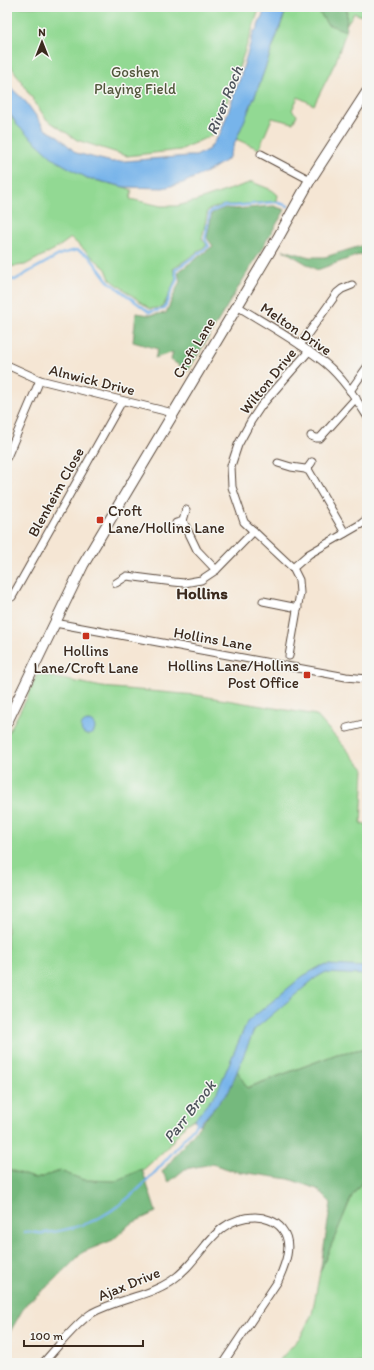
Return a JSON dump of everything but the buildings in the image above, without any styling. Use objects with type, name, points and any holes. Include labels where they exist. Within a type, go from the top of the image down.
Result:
[{"type":"street","name":"Croft Lane","points":[[7,722],[83,565],[279,236],[310,180],[367,92]]},
{"type":"street","points":[[261,154],[310,180]]},
{"type":"street","points":[[300,345],[337,293],[352,285]]},
{"type":"street","name":"Melton Drive","points":[[237,306],[300,345],[332,370],[356,398],[367,416]]},
{"type":"street","name":"Wilton Drive","points":[[293,568],[244,522],[235,497],[231,476],[231,466],[233,456],[249,424],[261,406],[309,352]]},
{"type":"street","name":"Alnwick Drive","points":[[7,365],[40,380],[173,413]]},
{"type":"street","points":[[350,391],[367,366]]},
{"type":"street","points":[[7,457],[40,380]]},
{"type":"street","points":[[311,436],[320,438],[356,398]]},
{"type":"street","name":"Blenheim Close","points":[[12,597],[122,401]]},
{"type":"street","points":[[307,469],[312,462]]},
{"type":"street","points":[[278,463],[291,467],[307,469],[309,471],[345,534]]},
{"type":"street","points":[[186,510],[179,522],[197,550],[216,570]]},
{"type":"street","points":[[289,656],[300,593],[299,580],[293,568],[309,554],[345,534],[367,519]]},
{"type":"street","points":[[116,583],[127,576],[174,582],[195,582],[216,570],[254,531]]},
{"type":"street","points":[[264,601],[298,608]]},
{"type":"street","name":"Hollins Lane","points":[[55,623],[346,677],[367,679]]},
{"type":"street","points":[[347,728],[367,723]]},
{"type":"street","name":"Ajax Drive","points":[[43,1363],[85,1318],[100,1310],[156,1290],[185,1270],[218,1231],[226,1224],[237,1219],[259,1217],[280,1226],[286,1237],[287,1253],[283,1270],[278,1281],[223,1363]]},
{"type":"green space","name":"Goshen Playing Field","points":[[7,7],[260,7],[228,99],[212,135],[180,150],[127,156],[77,140],[46,119],[7,60]]},
{"type":"green space","points":[[287,7],[316,7],[327,24],[346,31],[336,61],[314,105],[298,97],[292,110],[297,115],[293,123],[272,118],[259,149],[236,139],[257,91]]},
{"type":"green space","points":[[316,7],[347,7],[346,31],[327,24]]},
{"type":"green space","points":[[347,7],[367,7],[367,18],[354,13],[346,25]]},
{"type":"green space","points":[[7,109],[17,125],[87,178],[132,190],[130,199],[161,206],[177,206],[252,182],[272,190],[278,195],[277,201],[223,205],[208,210],[202,239],[207,245],[173,269],[176,278],[163,307],[150,309],[110,279],[106,269],[71,238],[57,248],[25,265],[7,267]]},
{"type":"green space","points":[[274,206],[285,210],[188,371],[171,360],[173,352],[155,358],[158,349],[133,342],[136,313],[150,315],[166,313],[180,281],[178,272],[213,246],[207,238],[212,213],[225,208],[235,209]]},
{"type":"green space","points":[[367,244],[367,252],[317,270],[283,250],[310,257],[325,257]]},
{"type":"green space","points":[[37,674],[102,687],[196,695],[316,715],[364,769],[361,824],[367,824],[367,1048],[337,1054],[246,1088],[186,1124],[166,1149],[142,1171],[116,1181],[84,1180],[60,1171],[36,1179],[7,1169],[7,735],[27,698]]},
{"type":"green space","points":[[367,1048],[367,1175],[352,1196],[320,1272],[331,1203],[317,1189],[289,1179],[234,1171],[212,1164],[185,1169],[169,1182],[162,1172],[224,1096],[236,1068],[247,1088],[337,1054]]},
{"type":"green space","points":[[7,1169],[36,1179],[60,1171],[84,1180],[116,1181],[142,1169],[156,1212],[130,1224],[113,1240],[83,1252],[53,1282],[26,1304],[7,1337]]},
{"type":"green space","points":[[367,1175],[367,1363],[277,1363],[301,1336],[312,1314],[320,1272],[352,1196]]},
{"type":"water","points":[[266,7],[287,7],[257,91],[228,159],[209,171],[183,183],[163,188],[124,187],[87,178],[55,160],[17,125],[7,109],[7,80],[9,86],[26,102],[46,130],[58,136],[76,153],[112,162],[196,156],[209,149],[221,132],[240,78],[254,31],[258,29]]},
{"type":"water","points":[[85,721],[91,721],[95,725],[95,731],[91,735],[85,735],[81,731],[81,725]]},
{"type":"water","points":[[321,966],[367,967],[367,975],[324,973],[314,979],[254,1030],[229,1091],[199,1125],[194,1120],[217,1092],[247,1022],[303,976]]},
{"type":"waterway","points":[[7,279],[15,280],[61,254],[77,250],[89,256],[108,281],[149,312],[164,309],[177,279],[175,270],[209,246],[205,239],[210,212],[224,206],[276,202],[288,206]]},
{"type":"waterway","name":"Parr Brook","points":[[25,1232],[41,1233],[71,1228],[93,1221],[114,1209],[141,1187],[165,1162],[198,1122]]},
{"type":"place","name":"Croft Lane/Hollins Lane","points":[[100,520]]},
{"type":"place","name":"Hollins Lane/Croft Lane","points":[[86,636]]},
{"type":"place","name":"Hollins Lane/Hollins Post Office","points":[[307,675]]},
{"type":"district","name":"Hollins","points":[[202,593]]},
{"type":"water label","name":"River Roch","points":[[224,100]]}]
